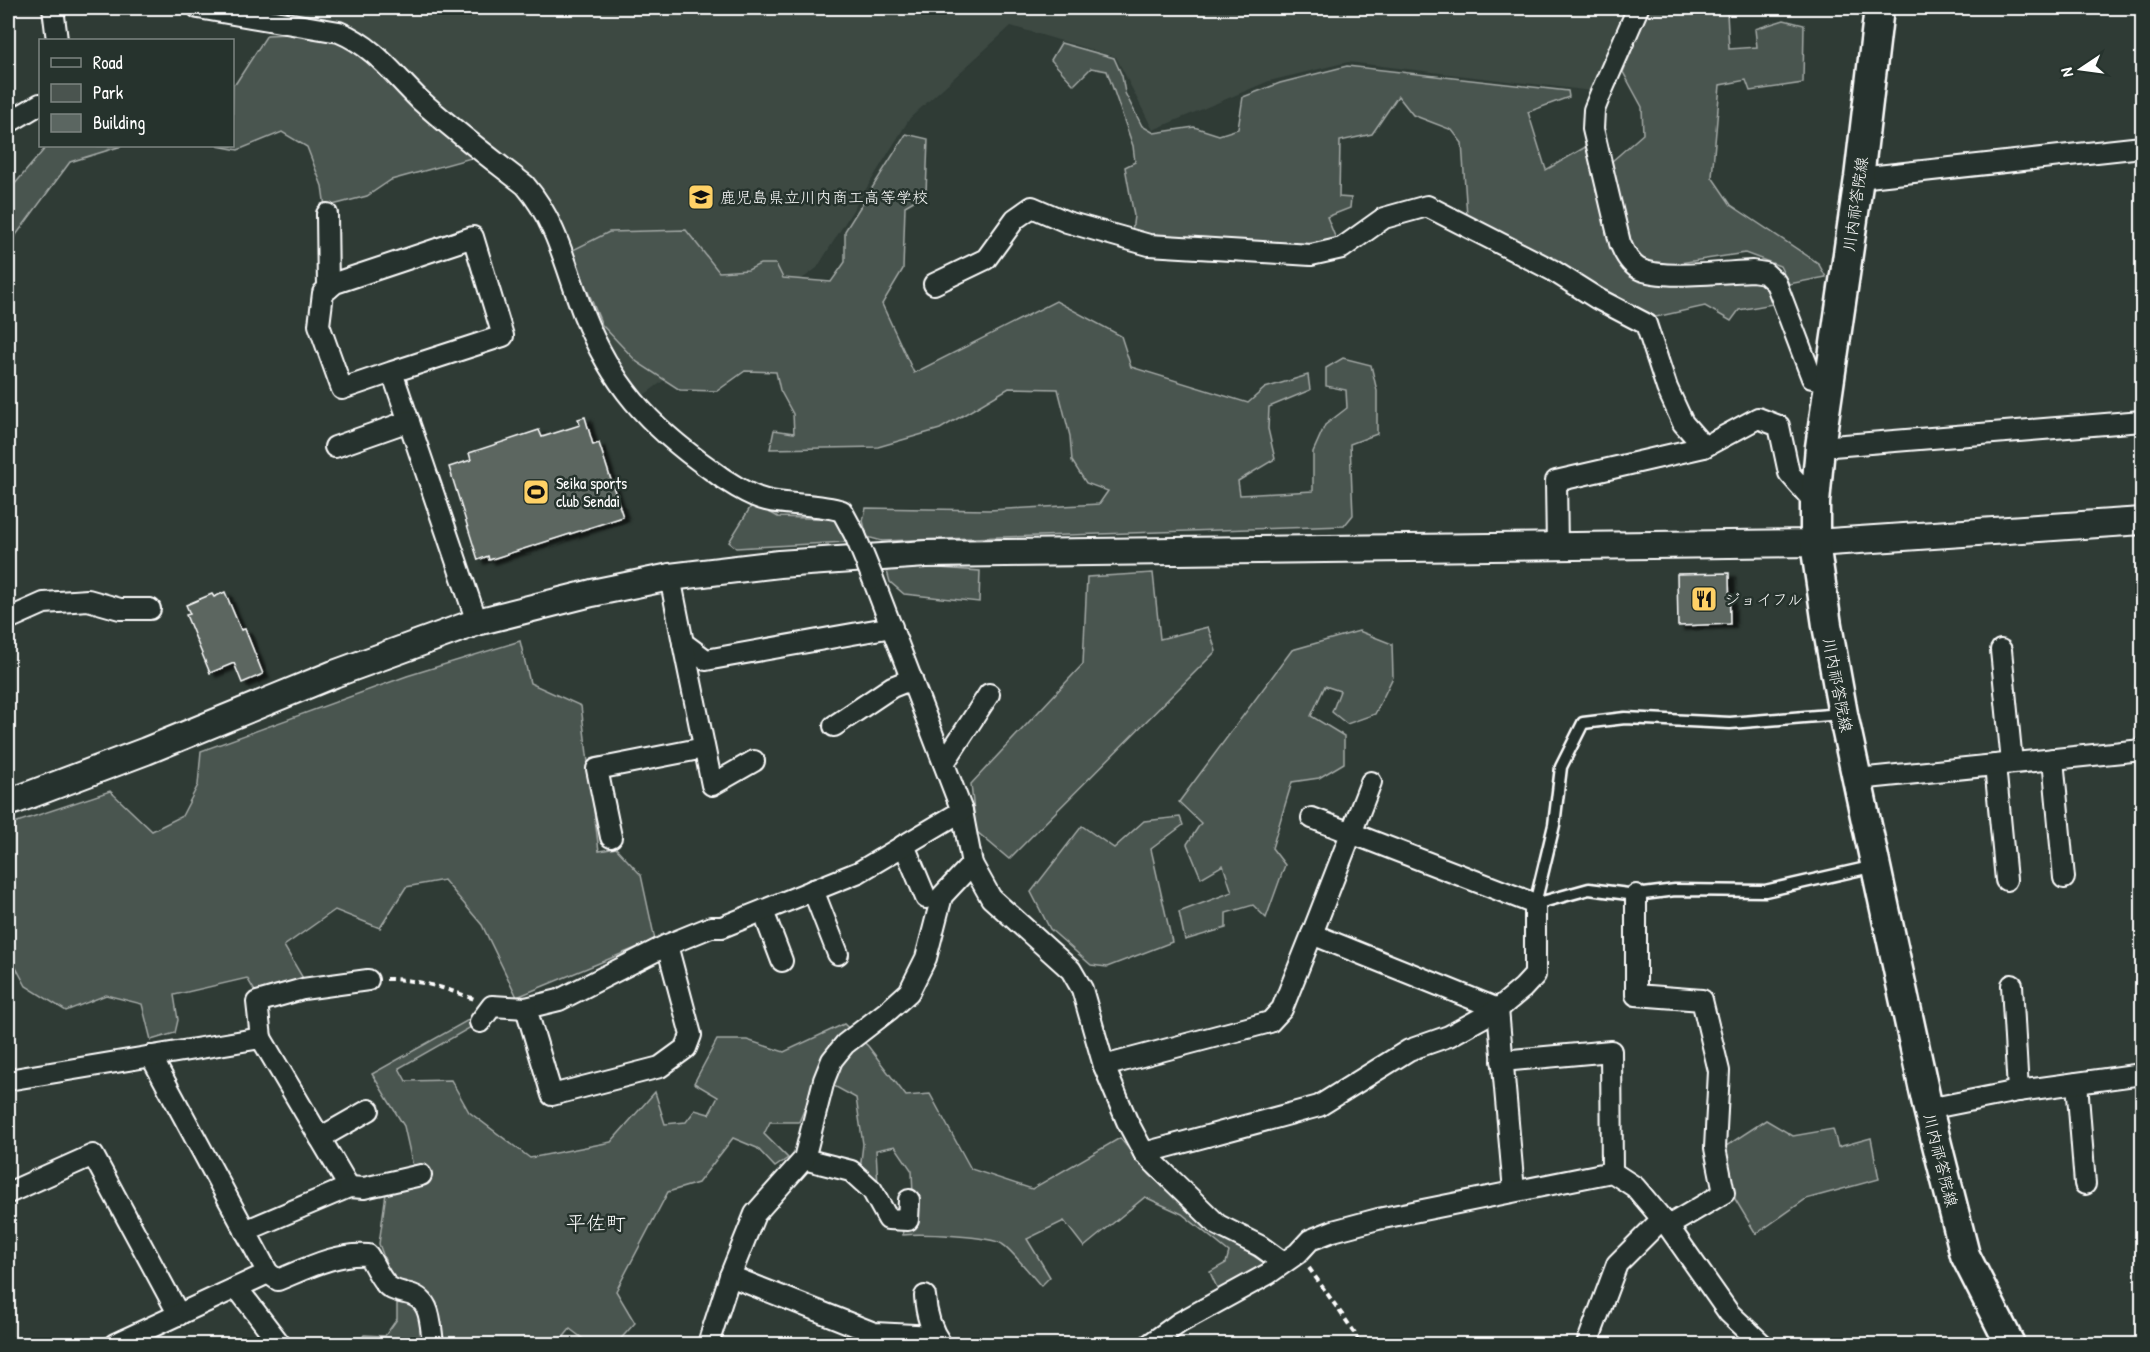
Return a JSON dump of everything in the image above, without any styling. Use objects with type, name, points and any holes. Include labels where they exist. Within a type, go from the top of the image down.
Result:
[{"type":"main road","name":"川内祁答院線","points":[[1879,8],[1859,178],[1820,447],[1815,503],[1815,543],[1843,714],[1928,1109],[1965,1255],[2010,1344]]},
{"type":"street","points":[[52,8],[57,39]]},
{"type":"street","points":[[198,8],[339,32],[356,39],[369,48],[419,99],[525,185],[535,196],[562,250],[596,346],[625,392],[643,414],[677,446],[722,478],[764,500],[842,511],[855,535],[873,579],[962,810],[972,864],[991,898],[1071,970],[1082,989],[1104,1066],[1127,1121],[1144,1154],[1218,1225],[1290,1258]]},
{"type":"street","points":[[1638,8],[1594,110],[1593,129],[1620,243],[1626,257],[1638,268],[1659,275],[1752,271],[1765,273],[1776,283],[1812,378],[1829,381]]},
{"type":"street","points":[[8,123],[39,105]]},
{"type":"street","points":[[1859,178],[2142,147]]},
{"type":"street","points":[[934,284],[986,259],[1015,219],[1032,207],[1067,222],[1149,245],[1311,255],[1342,248],[1384,218],[1427,206],[1552,270],[1646,324],[1667,388],[1683,423],[1704,447]]},
{"type":"street","points":[[327,214],[328,289]]},
{"type":"street","points":[[473,237],[503,336],[393,372],[342,388],[319,325],[323,292],[335,283],[473,237]]},
{"type":"street","points":[[393,372],[477,622]]},
{"type":"street","points":[[1557,548],[1556,481],[1704,447],[1758,418],[1779,426],[1789,473],[1815,503]]},
{"type":"street","points":[[335,447],[409,421]]},
{"type":"street","points":[[1820,447],[2142,421]]},
{"type":"street","points":[[8,803],[146,751],[334,674],[477,622],[592,593],[670,578],[779,564],[926,554],[1557,548],[1815,543],[2142,521]]},
{"type":"street","points":[[670,578],[712,785],[754,761]]},
{"type":"street","points":[[8,619],[44,603],[88,600],[120,609],[150,609]]},
{"type":"street","points":[[683,643],[706,660],[892,627]]},
{"type":"street","points":[[2001,650],[2006,880]]},
{"type":"street","points":[[834,726],[892,687],[912,679]]},
{"type":"street","points":[[944,763],[989,693]]},
{"type":"street","points":[[611,837],[597,769],[704,748]]},
{"type":"street","points":[[1858,779],[2142,750]]},
{"type":"street","points":[[2053,759],[2064,878]]},
{"type":"street","points":[[1104,1066],[1270,1022],[1282,1009],[1371,782]]},
{"type":"street","points":[[480,1022],[492,1006],[526,1008],[559,1000],[667,945],[711,927],[722,927],[859,872],[962,810]]},
{"type":"street","points":[[1144,1154],[1319,1106],[1409,1050],[1449,1036],[1498,1009],[1523,988],[1534,975],[1535,904],[1312,818]]},
{"type":"street","points":[[904,845],[926,898]]},
{"type":"street","points":[[708,1344],[730,1276],[755,1214],[804,1159],[824,1080],[832,1059],[845,1044],[890,1010],[909,992],[926,958],[942,896],[972,864]]},
{"type":"street","points":[[813,890],[838,954]]},
{"type":"street","points":[[1587,1344],[1617,1264],[1665,1222],[1724,1193],[1715,1148],[1719,1071],[1702,1000],[1636,995],[1636,895]]},
{"type":"street","points":[[763,911],[782,961]]},
{"type":"street","points":[[1312,934],[1498,1009]]},
{"type":"street","points":[[526,1008],[552,1095],[660,1067],[686,1048],[691,1035],[667,945]]},
{"type":"street","points":[[349,1187],[261,1038],[257,1002],[303,989],[368,980]]},
{"type":"street","points":[[2012,985],[2018,1091]]},
{"type":"street","points":[[1498,1009],[1514,1191]]},
{"type":"street","points":[[8,1080],[261,1038]]},
{"type":"street","points":[[1502,1061],[1611,1051],[1612,1172]]},
{"type":"street","points":[[151,1056],[268,1273],[278,1280],[311,1266],[357,1254],[368,1255],[385,1284],[395,1291],[416,1294],[423,1300],[428,1312],[433,1344]]},
{"type":"street","points":[[1928,1109],[2018,1091],[2142,1074]]},
{"type":"street","points":[[2077,1083],[2085,1184]]},
{"type":"street","points":[[320,1138],[369,1110]]},
{"type":"street","points":[[8,1193],[93,1155],[179,1315]]},
{"type":"street","points":[[804,1159],[851,1171],[872,1190],[888,1219],[908,1220],[909,1200]]},
{"type":"street","points":[[1150,1344],[1179,1323],[1268,1274],[1310,1240],[1334,1231],[1378,1219],[1612,1172],[1635,1188],[1665,1222],[1729,1313],[1762,1344]]},
{"type":"street","points":[[245,1231],[349,1187],[364,1188],[421,1175]]},
{"type":"street","points":[[115,1344],[144,1339],[179,1315],[268,1273]]},
{"type":"street","points":[[730,1276],[874,1333],[938,1340],[926,1309],[925,1296]]},
{"type":"street","points":[[237,1288],[275,1342]]},
{"type":"lane","points":[[1843,714],[1730,723],[1625,718],[1583,723],[1561,767],[1554,825],[1535,904],[1589,889],[1636,895],[1675,890],[1765,891],[1875,866]]},
{"type":"path","points":[[368,980],[405,980],[442,986],[492,1006]]},
{"type":"path","points":[[1290,1258],[1355,1333],[1360,1344]]},
{"type":"shaded area","name":"鹿児島県立川内商工高等学校","points":[[225,8],[1628,8],[1592,91],[1348,62],[1269,81],[1153,130],[1116,57],[1011,26],[910,118],[817,268],[640,398],[598,333],[563,234],[418,92],[375,46]]},
{"type":"green space","points":[[1649,8],[1755,8],[1727,13],[1729,49],[1757,47],[1755,29],[1784,20],[1804,25],[1803,83],[1750,91],[1746,80],[1720,85],[1712,177],[1731,205],[1818,263],[1826,277],[1789,284],[1780,266],[1745,253],[1660,266],[1640,257],[1631,241],[1611,162],[1643,134],[1642,107],[1623,72]]},
{"type":"green space","points":[[313,33],[350,45],[475,157],[391,180],[367,196],[325,207],[322,186],[307,147],[282,132],[238,150],[222,147],[234,147],[234,84],[267,35]]},
{"type":"green space","points":[[1061,43],[1114,58],[1122,76],[1125,93],[1142,126],[1154,133],[1194,127],[1219,135],[1238,129],[1243,97],[1280,83],[1347,66],[1568,91],[1569,97],[1528,112],[1546,170],[1589,145],[1610,243],[1620,263],[1720,282],[1758,281],[1770,289],[1773,304],[1739,310],[1731,321],[1705,306],[1656,317],[1600,292],[1467,216],[1462,143],[1452,130],[1413,115],[1398,96],[1372,134],[1340,141],[1339,197],[1351,198],[1350,208],[1327,217],[1336,239],[1315,245],[1283,244],[1159,238],[1132,231],[1134,216],[1125,167],[1135,162],[1133,146],[1107,71],[1091,68],[1074,85],[1051,60]]},
{"type":"green space","points":[[906,134],[928,139],[926,194],[905,206],[903,269],[882,304],[914,373],[1056,301],[1121,336],[1131,367],[1248,403],[1265,388],[1308,375],[1310,390],[1269,407],[1268,429],[1275,459],[1238,481],[1240,495],[1313,491],[1313,452],[1325,425],[1347,408],[1346,390],[1326,386],[1326,368],[1343,358],[1371,365],[1377,391],[1377,434],[1350,444],[1353,515],[1344,526],[882,541],[867,537],[863,521],[866,508],[989,510],[1099,504],[1108,491],[1086,483],[1072,461],[1070,436],[1058,389],[1009,388],[940,429],[878,447],[770,449],[774,430],[794,433],[793,414],[780,390],[776,372],[745,371],[717,391],[680,390],[637,362],[602,325],[571,251],[609,232],[686,230],[719,272],[748,270],[760,264],[776,264],[783,278],[831,282],[845,262],[845,231]]},
{"type":"green space","points":[[46,147],[119,147],[70,162],[16,235],[8,270],[8,192]]},
{"type":"green space","points":[[753,503],[778,517],[838,519],[846,542],[736,548],[729,542]]},
{"type":"green space","points":[[885,564],[980,571],[979,602],[904,594],[890,582]]},
{"type":"green space","points":[[1153,573],[1160,639],[1208,627],[1216,651],[1009,859],[976,831],[971,784],[1083,664],[1087,577]]},
{"type":"green space","points":[[1359,631],[1392,644],[1393,677],[1375,714],[1347,724],[1332,712],[1340,691],[1325,686],[1311,716],[1344,736],[1344,763],[1319,778],[1292,782],[1272,848],[1285,865],[1266,918],[1253,905],[1226,913],[1226,928],[1185,940],[1179,912],[1232,892],[1223,865],[1201,878],[1187,844],[1201,823],[1179,802],[1292,650]]},
{"type":"green space","points":[[520,641],[530,683],[581,706],[599,851],[616,848],[641,875],[655,940],[517,997],[482,925],[444,880],[406,887],[380,928],[335,910],[284,946],[304,980],[256,993],[247,978],[174,995],[178,1020],[175,1033],[151,1040],[142,1004],[106,995],[66,1011],[26,986],[8,953],[8,825],[110,791],[152,831],[182,816],[198,785],[201,751],[407,676]]},
{"type":"green space","points":[[1180,817],[1183,825],[1151,849],[1172,942],[1107,967],[1091,965],[1050,929],[1031,892],[1082,826],[1114,848],[1144,821]]},
{"type":"green space","points":[[470,1019],[473,1026],[399,1068],[406,1081],[451,1080],[469,1112],[530,1158],[611,1142],[655,1092],[665,1124],[686,1122],[695,1110],[709,1114],[718,1097],[694,1083],[717,1040],[747,1040],[784,1052],[844,1024],[868,1046],[906,1096],[930,1094],[971,1169],[1032,1189],[1120,1138],[1150,1175],[1214,1231],[1268,1265],[1218,1290],[1210,1272],[1226,1263],[1229,1252],[1182,1214],[1145,1197],[1084,1247],[1064,1221],[1027,1239],[1050,1277],[1041,1286],[1011,1252],[995,1241],[924,1234],[903,1235],[902,1227],[914,1221],[912,1171],[895,1146],[876,1150],[878,1186],[860,1170],[863,1144],[856,1098],[818,1077],[799,1122],[770,1122],[764,1134],[788,1158],[775,1167],[757,1148],[733,1138],[698,1183],[668,1192],[616,1291],[635,1323],[616,1344],[590,1344],[570,1329],[558,1344],[442,1344],[438,1316],[431,1294],[414,1285],[392,1279],[379,1244],[386,1193],[417,1184],[404,1126],[372,1074]]},
{"type":"green space","points":[[1766,1120],[1793,1136],[1833,1129],[1838,1147],[1871,1138],[1879,1179],[1806,1199],[1756,1234],[1735,1199],[1726,1146]]},
{"type":"green space","points":[[415,1302],[423,1324],[426,1344],[358,1344],[364,1335],[385,1336],[397,1319],[397,1303]]},
{"type":"building","name":"Seika sports club Sendai","points":[[585,417],[593,445],[599,443],[623,517],[489,560],[488,556],[478,560],[449,467],[471,460],[469,453],[539,430],[542,437],[580,425],[578,419]]},
{"type":"building","name":"ジョイフル","points":[[1729,573],[1730,624],[1678,626],[1677,574]]},
{"type":"building","points":[[225,592],[241,630],[245,629],[263,674],[242,683],[234,663],[210,673],[186,615],[190,614],[186,605],[212,594],[214,597]]},
{"type":"place","name":"鹿児島県立川内商工高等学校","points":[[701,197]]},
{"type":"place","name":"Seika sports club Sendai","points":[[536,492]]},
{"type":"place","name":"ジョイフル","points":[[1704,599]]},
{"type":"district","name":"平佐町","points":[[596,1222]]}]
